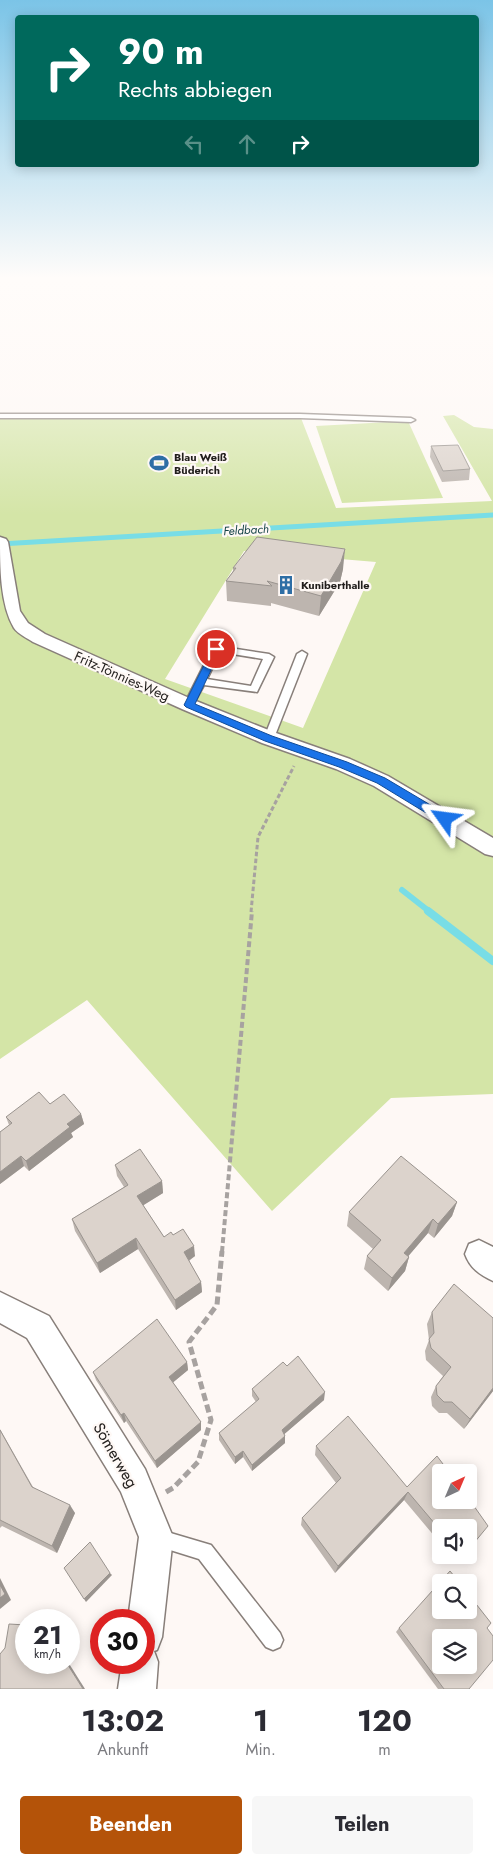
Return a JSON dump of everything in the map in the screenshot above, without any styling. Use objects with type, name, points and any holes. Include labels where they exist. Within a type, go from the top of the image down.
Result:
[{"type":"street","name":"Fritz-Tönnies-Weg","points":[[1,545],[12,611],[21,626],[39,638],[189,705],[299,750],[343,764],[381,780],[493,848]]},
{"type":"street","name":"Sömerweg","points":[[0,1307],[38,1327],[133,1481],[156,1537],[147,1609]]},
{"type":"street","points":[[137,1689],[139,1674]]},
{"type":"lane","points":[[0,416],[300,416],[411,420]]},
{"type":"lane","points":[[189,705],[216,649],[269,657],[254,690],[201,681]]},
{"type":"lane","points":[[269,738],[302,654]]},
{"type":"lane","points":[[156,1537],[205,1551],[273,1640]]},
{"type":"path","points":[[143,1504],[173,1488],[198,1462],[211,1420],[189,1342],[218,1305],[258,836],[296,762],[299,750]]},
{"type":"green space","points":[[454,415],[474,427],[493,429],[493,1094],[391,1098],[272,1211],[87,1000],[0,1059],[0,418],[301,418],[336,508],[492,501],[443,416]],"holes":[[[244,551],[376,562],[303,728],[165,679]]]},
{"type":"green space","points":[[408,421],[443,498],[342,503],[316,426]]},
{"type":"building","points":[[458,445],[470,469],[443,471],[431,446]]},
{"type":"building","points":[[257,537],[345,549],[341,562],[321,596],[267,581],[272,586],[226,581],[236,568],[233,568]]},
{"type":"building","points":[[39,1092],[50,1104],[64,1094],[81,1114],[67,1124],[70,1127],[26,1161],[21,1156],[0,1172],[0,1132],[12,1123],[6,1117]]},
{"type":"building","points":[[140,1149],[162,1181],[137,1196],[164,1237],[171,1232],[173,1235],[183,1229],[194,1246],[184,1252],[201,1282],[175,1300],[136,1238],[97,1263],[72,1219],[128,1185],[115,1165]]},
{"type":"building","points":[[401,1156],[457,1202],[438,1224],[433,1219],[404,1253],[409,1257],[392,1278],[367,1256],[381,1240],[349,1212]]},
{"type":"building","points":[[454,1284],[493,1318],[493,1388],[470,1419],[452,1402],[444,1402],[437,1395],[436,1386],[451,1367],[431,1348],[429,1339],[434,1333],[432,1312]]},
{"type":"building","points":[[157,1319],[187,1362],[169,1377],[201,1422],[155,1461],[124,1413],[121,1415],[93,1372]]},
{"type":"building","points":[[298,1356],[325,1392],[282,1430],[285,1436],[252,1465],[243,1451],[235,1457],[219,1433],[259,1399],[252,1389],[283,1362],[287,1366]]},
{"type":"building","points":[[348,1416],[407,1487],[437,1456],[443,1464],[432,1464],[432,1509],[476,1509],[488,1526],[477,1539],[477,1519],[432,1520],[408,1492],[338,1566],[302,1518],[341,1478],[316,1446]]},
{"type":"building","points":[[0,1430],[32,1487],[70,1505],[52,1546],[0,1520]]},
{"type":"building","points":[[90,1542],[110,1573],[84,1599],[64,1568]]},
{"type":"building","points":[[0,1585],[5,1594],[0,1598]]},
{"type":"building","points":[[432,1591],[432,1619],[477,1619],[477,1605],[491,1623],[487,1628],[493,1636],[493,1660],[469,1689],[444,1689],[433,1674],[477,1674],[477,1629],[432,1629],[432,1673],[399,1628]]},
{"type":"building","points":[[9,1624],[15,1624],[15,1674],[74,1674],[83,1689],[0,1689],[0,1654],[5,1648]]},
{"type":"waterway","name":"Feldbach","points":[[0,544],[493,515]]},
{"type":"waterway","points":[[402,890],[430,912]]},
{"type":"waterway","points":[[428,911],[493,961]]},
{"type":"place","name":"Blau Weiß Büderich","points":[[159,463]]},
{"type":"place","name":"Kuniberthalle","points":[[286,585]]},
{"type":"route","points":[[216,649],[189,705],[299,750],[343,764],[381,780],[445,819]]}]
